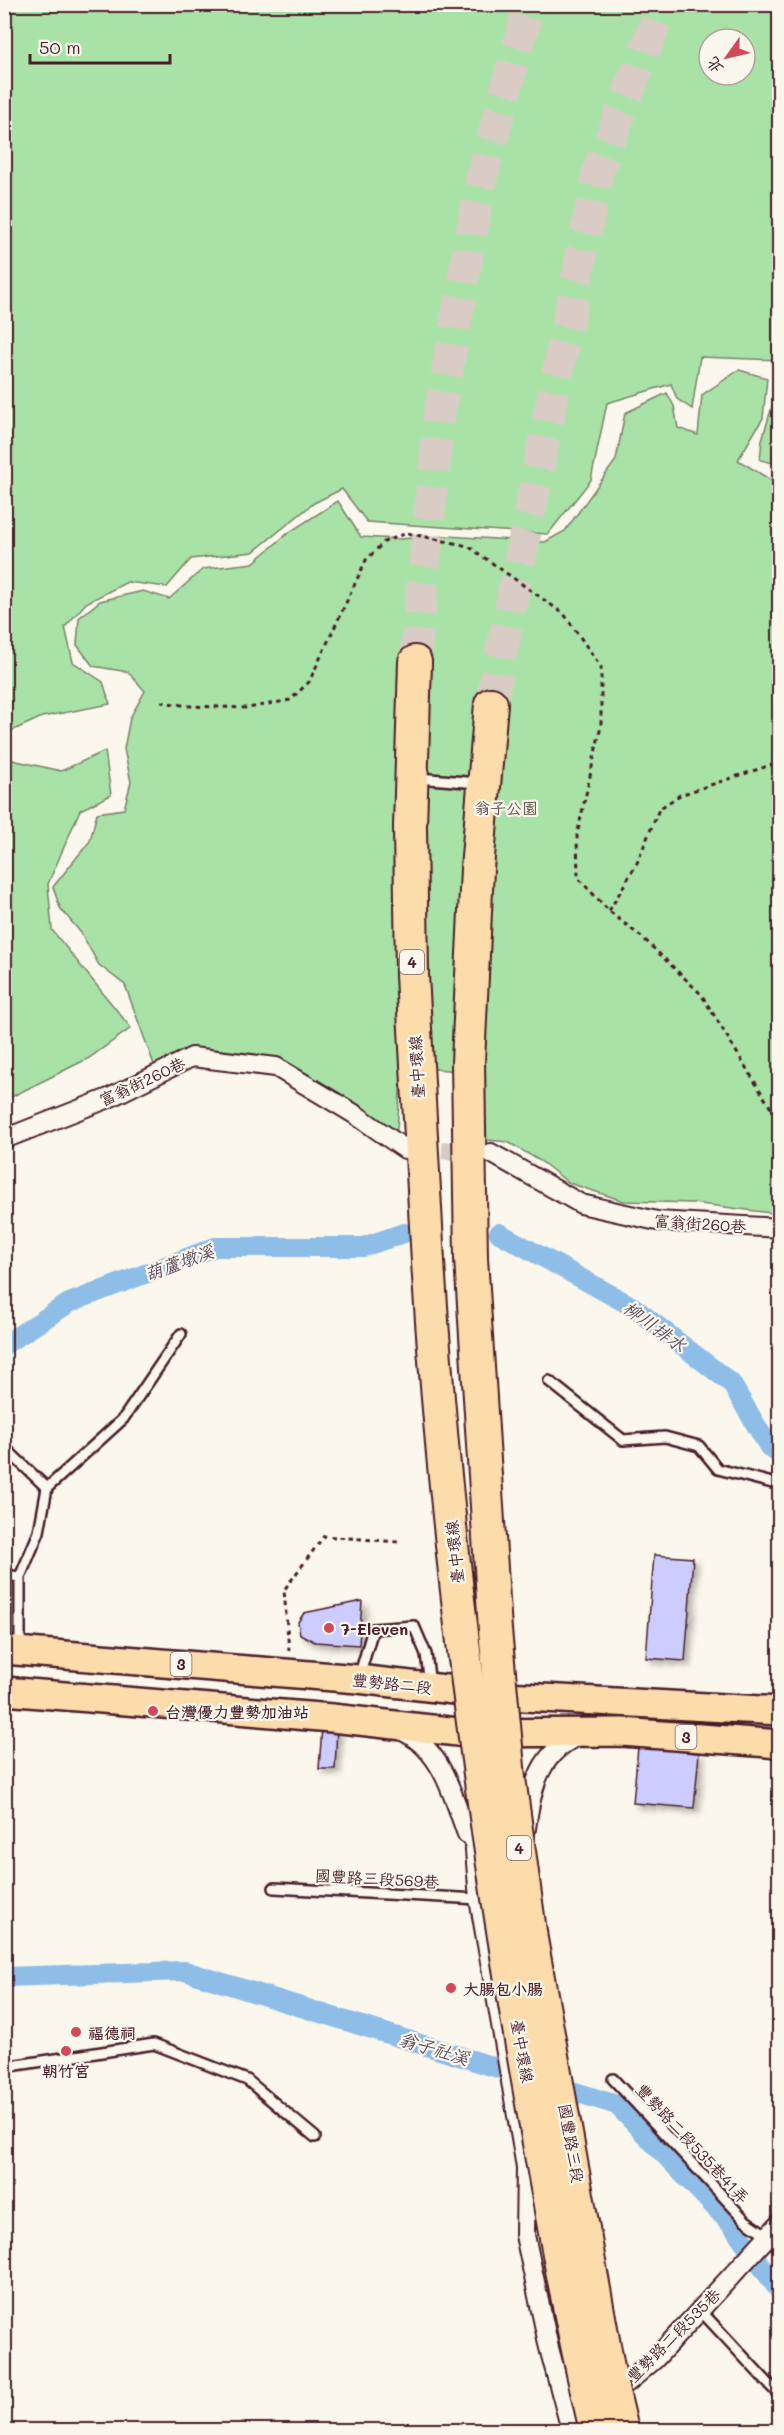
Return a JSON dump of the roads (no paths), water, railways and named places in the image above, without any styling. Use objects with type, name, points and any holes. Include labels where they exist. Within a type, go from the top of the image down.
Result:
[{"type":"highway","name":"臺中環線","points":[[415,662],[411,777],[412,975],[435,1368],[461,1617],[505,1948],[567,2304],[583,2422]]},
{"type":"highway","name":"臺中環線","points":[[491,704],[477,868],[468,1062],[471,1258],[495,1630],[509,1778],[531,1939],[610,2384],[622,2430]]},
{"type":"main road","name":"豐勢路二段","points":[[12,1650],[358,1679],[506,1696],[780,1711]]},
{"type":"main road","name":"3","points":[[4,1691],[379,1723],[467,1733],[622,1732],[780,1744]]},
{"type":"street","name":"富翁街260巷","points":[[4,1139],[109,1098],[192,1057],[276,1067],[356,1115],[405,1149]]},
{"type":"street","name":"富翁街260巷","points":[[491,1153],[581,1204],[657,1221],[780,1228]]},
{"type":"street","points":[[459,1690],[467,1733],[479,1899],[526,2168],[525,2235],[549,2348],[583,2422]]},
{"type":"street","name":"國豐路三段","points":[[506,1696],[522,1855],[617,2391],[628,2430]]},
{"type":"street","points":[[379,1723],[411,1735],[435,1757],[453,1794],[474,1852]]},
{"type":"street","name":"國豐路三段","points":[[522,1855],[531,1794],[539,1770],[549,1757],[565,1744],[593,1732]]},
{"type":"street","points":[[526,2168],[550,2219],[583,2422]]},
{"type":"street","name":"豐勢路二段535巷","points":[[555,2430],[583,2422],[655,2359],[742,2264],[771,2239]]},
{"type":"lane","points":[[411,777],[484,783]]},
{"type":"lane","points":[[12,1650],[20,1576],[39,1532],[47,1488],[123,1419],[181,1334]]},
{"type":"lane","points":[[549,1381],[623,1440],[665,1437],[699,1446],[718,1469],[780,1485]]},
{"type":"lane","points":[[4,1447],[47,1488]]},
{"type":"lane","points":[[4,1575],[20,1576]]},
{"type":"lane","points":[[358,1679],[373,1629],[414,1626],[426,1654],[430,1687]]},
{"type":"lane","name":"國豐路三段569巷","points":[[274,1887],[479,1899]]},
{"type":"lane","points":[[4,2067],[154,2044],[247,2080],[315,2137]]},
{"type":"lane","name":"豐勢路二段535巷41弄","points":[[613,2079],[746,2221],[771,2239]]},
{"type":"lane","points":[[700,2310],[780,2396]]},
{"type":"waterway","name":"葫蘆墩溪","points":[[4,1345],[69,1303],[215,1247],[363,1247],[404,1233]]},
{"type":"waterway","name":"柳川排水","points":[[499,1233],[633,1307],[731,1383],[769,1447],[780,1455]]},
{"type":"waterway","name":"翁子社溪","points":[[4,1977],[185,1971],[617,2105],[732,2225],[780,2292]]},
{"type":"tunnel","points":[[415,662],[439,417],[481,179],[530,4]]},
{"type":"tunnel","points":[[491,704],[599,168],[663,4]]},
{"type":"tunnel","points":[[415,1149],[477,1152]]},
{"type":"place","name":"7-Eleven","points":[[329,1628]]},
{"type":"place","name":"台灣優力豐勢加油站","points":[[153,1711]]},
{"type":"place","name":"大腸包小腸","points":[[451,1988]]},
{"type":"place","name":"福德祠","points":[[76,2032]]},
{"type":"place","name":"朝竹宮","points":[[66,2051]]},
{"type":"park label","name":"翁子公園","points":[[506,807]]}]
